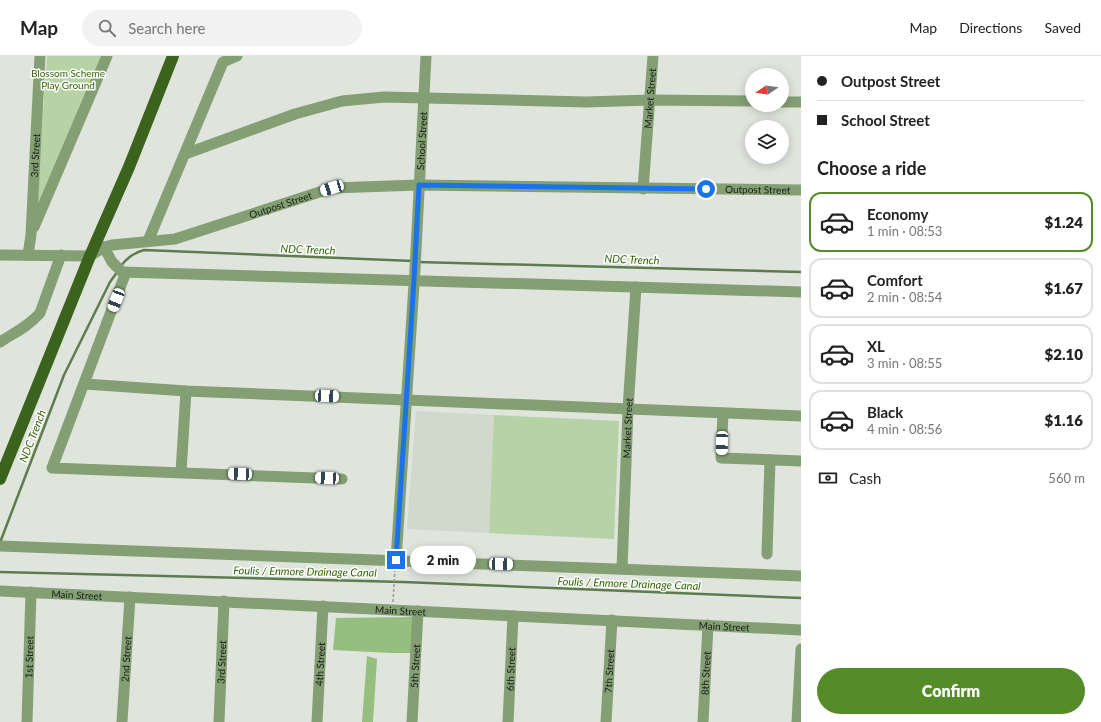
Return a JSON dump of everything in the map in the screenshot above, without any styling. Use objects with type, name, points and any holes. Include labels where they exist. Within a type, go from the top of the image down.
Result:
[{"type":"main road","points":[[0,479],[90,256],[129,167],[173,57]]},
{"type":"street","name":"3rd Street","points":[[28,255],[31,235],[40,56]]},
{"type":"street","points":[[31,235],[107,56]]},
{"type":"street","points":[[148,241],[223,62],[237,56]]},
{"type":"street","name":"School Street","points":[[395,565],[415,264],[426,56]]},
{"type":"street","name":"Market Street","points":[[644,189],[653,56]]},
{"type":"street","points":[[184,154],[296,114],[342,101],[384,97],[586,102],[650,100],[745,101]]},
{"type":"street","points":[[789,102],[801,102]]},
{"type":"street","name":"Outpost Street","points":[[104,247],[175,239],[332,188],[419,185],[801,190]]},
{"type":"street","points":[[0,255],[90,256],[104,247],[112,262],[124,272],[801,292]]},
{"type":"street","points":[[0,342],[27,326],[35,320],[40,313],[61,255]]},
{"type":"street","points":[[124,272],[85,384],[52,468],[342,479]]},
{"type":"street","name":"Market Street","points":[[622,569],[628,409],[636,287]]},
{"type":"street","points":[[85,384],[186,391],[801,416]]},
{"type":"street","points":[[182,472],[186,391]]},
{"type":"street","points":[[723,413],[722,458],[801,461]]},
{"type":"street","points":[[767,554],[770,460]]},
{"type":"street","points":[[0,546],[395,565],[622,569],[801,576]]},
{"type":"street","name":"Main Street","points":[[0,590],[801,630]]},
{"type":"street","name":"1st Street","points":[[27,722],[31,592]]},
{"type":"street","name":"2nd Street","points":[[122,722],[130,597]]},
{"type":"street","name":"3rd Street","points":[[219,722],[224,601]]},
{"type":"street","name":"4th Street","points":[[317,722],[323,606]]},
{"type":"street","name":"5th Street","points":[[412,722],[418,611]]},
{"type":"street","name":"6th Street","points":[[508,722],[513,616]]},
{"type":"street","name":"7th Street","points":[[606,722],[612,620]]},
{"type":"street","name":"8th Street","points":[[703,722],[708,625]]},
{"type":"street","points":[[797,722],[801,649]]},
{"type":"path","points":[[393,594],[395,565]]},
{"type":"shaded area","points":[[416,411],[494,415],[489,533],[407,529]]},
{"type":"green space","name":"Blossom Scheme Play Ground","points":[[47,56],[102,56],[36,212]]},
{"type":"green space","points":[[494,415],[619,421],[614,539],[489,533]]},
{"type":"green space","points":[[413,617],[412,653],[333,650],[336,618]]},
{"type":"green space","points":[[367,656],[377,659],[373,722],[362,722]]},
{"type":"waterway","name":"NDC Trench","points":[[120,267],[130,256],[144,250],[413,261]]},
{"type":"waterway","name":"NDC Trench","points":[[418,262],[801,272]]},
{"type":"waterway","name":"NDC Trench","points":[[1,540],[64,375],[110,282],[118,271]]},
{"type":"waterway","name":"Foulis / Enmore Drainage Canal","points":[[0,572],[403,582],[801,598]]},
{"type":"route","points":[[396,560],[419,185],[706,189]]}]
